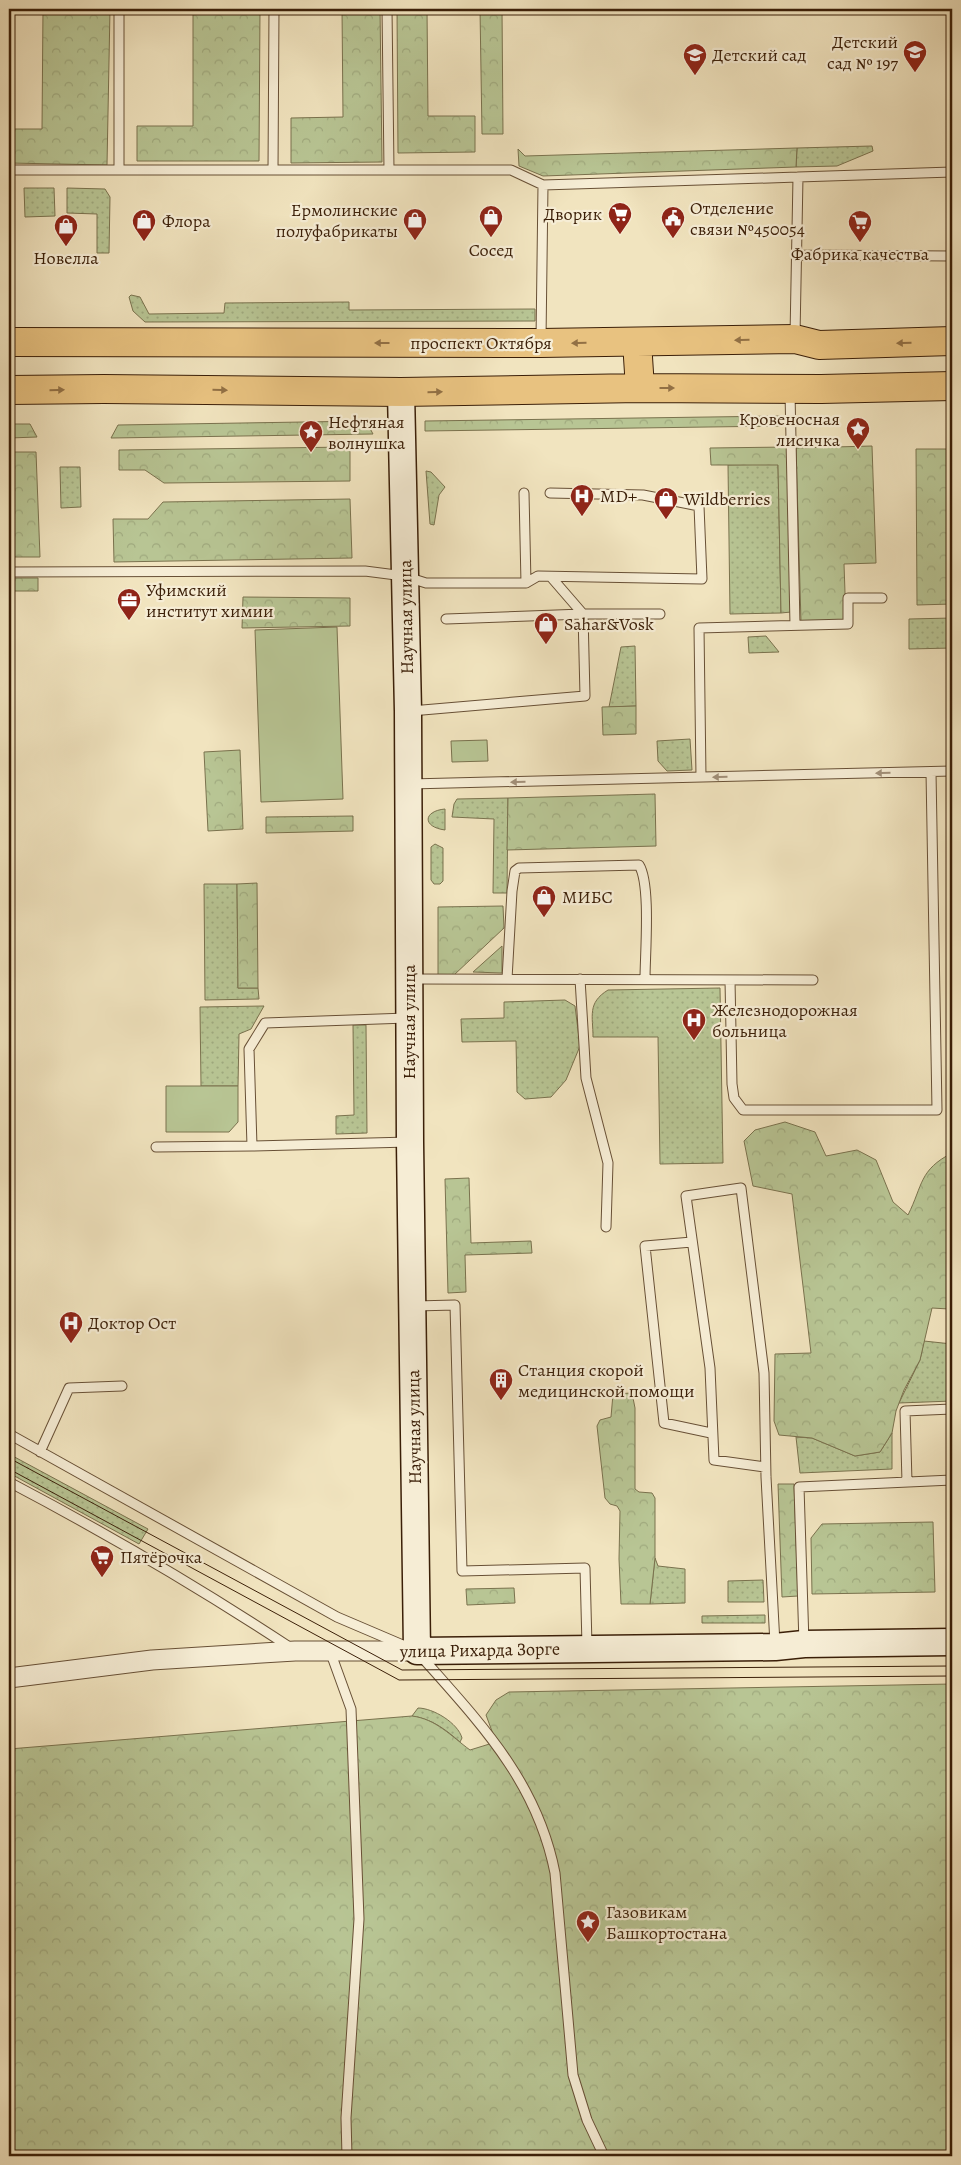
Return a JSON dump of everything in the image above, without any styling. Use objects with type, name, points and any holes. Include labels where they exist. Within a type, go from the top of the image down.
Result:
[{"type":"main road","name":"проспект Октября","points":[[9,342],[541,343],[795,339],[820,345],[952,341]]},
{"type":"main road","points":[[638,342],[640,388]]},
{"type":"main road","points":[[9,390],[401,392],[952,386]]},
{"type":"street","name":"Научная улица","points":[[401,392],[408,711],[410,1142],[417,1651]]},
{"type":"street","name":"улица Рихарда Зорге","points":[[9,1678],[152,1660],[295,1651],[775,1647],[804,1644],[952,1642]]},
{"type":"lane","points":[[119,9],[119,170]]},
{"type":"lane","points":[[273,170],[274,9]]},
{"type":"lane","points":[[386,9],[389,170]]},
{"type":"lane","points":[[9,170],[511,170],[543,185],[952,172]]},
{"type":"lane","points":[[795,339],[798,176]]},
{"type":"lane","points":[[541,343],[543,185]]},
{"type":"lane","points":[[796,255],[952,256]]},
{"type":"lane","points":[[790,388],[793,436],[795,625]]},
{"type":"lane","points":[[524,493],[526,583]]},
{"type":"lane","points":[[9,572],[365,571],[404,576],[426,583],[526,583],[538,576],[702,579],[699,506],[642,495],[550,493]]},
{"type":"lane","points":[[408,711],[585,696],[583,614],[551,577]]},
{"type":"lane","points":[[701,777],[699,628],[848,624],[848,598],[882,598]]},
{"type":"lane","points":[[446,619],[583,614],[660,614]]},
{"type":"lane","points":[[408,784],[952,771]]},
{"type":"lane","points":[[730,980],[732,1084],[734,1098],[743,1110],[936,1110],[931,772]]},
{"type":"lane","points":[[507,979],[512,891],[515,871],[520,868],[639,865],[644,872],[645,980]]},
{"type":"lane","points":[[409,979],[813,980]]},
{"type":"lane","points":[[580,979],[586,1078],[608,1163],[606,1227]]},
{"type":"lane","points":[[252,1146],[249,1049],[265,1023],[410,1018]]},
{"type":"lane","points":[[156,1147],[410,1142]]},
{"type":"lane","points":[[765,1467],[714,1460],[711,1433],[710,1368],[686,1196],[741,1188],[764,1373],[765,1467],[775,1647]]},
{"type":"lane","points":[[692,1242],[645,1246],[664,1423],[711,1433]]},
{"type":"lane","points":[[413,1306],[454,1305],[462,1571],[585,1568],[587,1649]]},
{"type":"lane","points":[[40,1452],[69,1388],[122,1386]]},
{"type":"lane","points":[[907,1482],[905,1410],[952,1409]]},
{"type":"lane","points":[[9,1434],[337,1617],[417,1651],[472,1712],[520,1779],[540,1817],[549,1844],[555,1873],[573,2075],[586,2120],[604,2156]]},
{"type":"lane","points":[[804,1644],[798,1487],[952,1480]]},
{"type":"lane","points":[[9,1482],[94,1527],[232,1609],[295,1651]]},
{"type":"lane","points":[[330,1650],[351,1709],[359,1919],[346,2118],[347,2156]]},
{"type":"green space","points":[[43,9],[110,9],[107,165],[9,163],[9,129],[42,129]]},
{"type":"green space","points":[[193,9],[260,9],[259,161],[137,161],[137,126],[193,126]]},
{"type":"green space","points":[[342,9],[380,9],[382,162],[291,163],[291,118],[343,117]]},
{"type":"green space","points":[[397,9],[427,9],[428,116],[475,116],[475,152],[398,153]]},
{"type":"green space","points":[[480,9],[502,9],[503,134],[482,134]]},
{"type":"green space","points":[[872,146],[873,151],[837,166],[796,167],[797,148]]},
{"type":"green space","points":[[797,148],[796,167],[543,176],[519,166],[518,149],[525,156]]},
{"type":"green space","points":[[24,188],[54,188],[55,216],[25,217]]},
{"type":"green space","points":[[67,188],[105,189],[110,197],[109,253],[97,253],[97,214],[67,213]]},
{"type":"green space","points":[[131,295],[140,297],[149,314],[224,313],[225,303],[349,302],[349,310],[535,309],[535,321],[145,322],[133,311],[129,297]]},
{"type":"green space","points":[[780,416],[780,426],[425,431],[425,421]]},
{"type":"green space","points":[[366,421],[373,434],[111,438],[118,425]]},
{"type":"green space","points":[[9,424],[30,424],[37,437],[9,438]]},
{"type":"green space","points":[[872,446],[876,563],[844,564],[846,621],[801,622],[796,448]]},
{"type":"green space","points":[[350,447],[350,481],[164,483],[145,470],[119,470],[119,450]]},
{"type":"green space","points":[[788,447],[791,612],[781,613],[778,465],[711,465],[710,448]]},
{"type":"green space","points":[[916,449],[952,449],[952,604],[917,605]]},
{"type":"green space","points":[[9,452],[36,452],[40,557],[9,557]]},
{"type":"green space","points":[[778,464],[781,613],[730,614],[728,465]]},
{"type":"green space","points":[[60,467],[80,467],[81,507],[61,508]]},
{"type":"green space","points":[[426,471],[431,472],[445,487],[439,495],[434,525],[430,524]]},
{"type":"green space","points":[[350,499],[352,558],[114,562],[113,519],[148,519],[163,502]]},
{"type":"green space","points":[[9,578],[38,578],[38,591],[9,591]]},
{"type":"green space","points":[[243,597],[350,598],[350,626],[242,628]]},
{"type":"green space","points":[[952,618],[952,648],[909,649],[909,619]]},
{"type":"green space","points":[[337,627],[343,799],[261,802],[255,630]]},
{"type":"green space","points":[[766,636],[779,652],[749,653],[748,637]]},
{"type":"green space","points":[[635,646],[636,706],[609,707],[621,647]]},
{"type":"green space","points":[[636,706],[636,734],[603,735],[602,707]]},
{"type":"green space","points":[[690,739],[692,770],[667,771],[658,761],[657,741]]},
{"type":"green space","points":[[487,740],[488,761],[452,762],[451,741]]},
{"type":"green space","points":[[240,750],[243,829],[208,831],[204,752]]},
{"type":"green space","points":[[655,794],[656,846],[507,850],[508,798]]},
{"type":"green space","points":[[508,798],[507,893],[493,893],[494,819],[452,817],[454,804],[457,799]]},
{"type":"green space","points":[[445,809],[445,830],[432,826],[429,823],[429,816],[438,810]]},
{"type":"green space","points":[[353,816],[353,831],[266,833],[266,817]]},
{"type":"green space","points":[[435,844],[443,848],[443,881],[440,884],[434,884],[431,880],[431,847]]},
{"type":"green space","points":[[257,883],[258,988],[238,988],[237,884]]},
{"type":"green space","points":[[204,884],[237,884],[238,988],[258,988],[259,999],[205,1000]]},
{"type":"green space","points":[[503,906],[504,928],[454,975],[438,975],[438,907]]},
{"type":"green space","points":[[502,946],[502,973],[473,972]]},
{"type":"green space","points":[[720,988],[723,1163],[660,1164],[658,1037],[593,1037],[592,1016],[594,1005],[601,995],[608,990]]},
{"type":"green space","points":[[565,1000],[575,1006],[580,1046],[566,1080],[551,1097],[525,1099],[517,1092],[516,1041],[462,1042],[461,1019],[504,1018],[504,1002]]},
{"type":"green space","points":[[264,1006],[251,1029],[239,1034],[238,1086],[201,1086],[200,1007]]},
{"type":"green space","points":[[353,1025],[366,1025],[367,1133],[336,1134],[336,1116],[354,1115]]},
{"type":"green space","points":[[166,1086],[238,1086],[238,1122],[229,1132],[166,1132]]},
{"type":"green space","points":[[785,1122],[815,1132],[826,1156],[857,1150],[876,1160],[893,1202],[908,1215],[923,1179],[933,1166],[952,1153],[952,1306],[949,1309],[932,1308],[920,1360],[904,1390],[896,1411],[892,1433],[880,1452],[855,1456],[812,1438],[779,1435],[774,1421],[775,1354],[811,1353],[792,1194],[753,1186],[744,1141],[755,1130]]},
{"type":"green space","points":[[469,1178],[471,1243],[531,1241],[532,1253],[465,1255],[466,1292],[448,1293],[445,1179]]},
{"type":"green space","points":[[924,1341],[952,1344],[952,1401],[899,1403],[920,1360]]},
{"type":"green space","points":[[632,1393],[635,1408],[635,1489],[639,1492],[652,1493],[655,1498],[655,1558],[650,1604],[621,1604],[619,1559],[620,1511],[617,1506],[610,1504],[605,1498],[597,1426],[600,1420],[611,1417],[613,1394]]},
{"type":"green space","points":[[892,1433],[892,1469],[800,1473],[796,1437],[812,1438],[855,1456],[880,1452]]},
{"type":"green space","points":[[9,1454],[148,1529],[139,1544],[9,1473]]},
{"type":"green space","points":[[778,1484],[794,1484],[798,1596],[782,1597]]},
{"type":"green space","points":[[933,1522],[935,1592],[812,1594],[811,1538],[822,1524]]},
{"type":"green space","points":[[655,1558],[658,1566],[685,1569],[685,1603],[650,1604]]},
{"type":"green space","points":[[763,1580],[764,1602],[728,1602],[728,1581]]},
{"type":"green space","points":[[514,1588],[515,1603],[467,1605],[466,1589]]},
{"type":"green space","points":[[765,1615],[765,1623],[702,1623],[702,1616]]},
{"type":"green space","points":[[952,1684],[952,2156],[9,2156],[9,1749],[412,1716],[436,1724],[470,1750],[496,1742],[486,1715],[496,1700],[509,1692]]},
{"type":"green space","points":[[418,1708],[444,1717],[460,1732],[462,1738],[460,1742],[438,1725],[412,1716]]},
{"type":"tram line","points":[[9,1458],[402,1670],[952,1666]]},
{"type":"tram line","points":[[9,1469],[399,1680],[952,1676]]},
{"type":"place","name":"Детский сад № 197","points":[[915,73]]},
{"type":"place","name":"Детский сад","points":[[695,76]]},
{"type":"place","name":"Дворик","points":[[620,235]]},
{"type":"place","name":"Сосед","points":[[491,238]]},
{"type":"place","name":"Отделение связи №450054","points":[[673,239]]},
{"type":"place","name":"Ермолинские полуфабрикаты","points":[[415,241]]},
{"type":"place","name":"Флора","points":[[144,242]]},
{"type":"place","name":"Фабрика качества","points":[[860,243]]},
{"type":"place","name":"Новелла","points":[[66,247]]},
{"type":"place","name":"Кровеносная лисичка","points":[[858,450]]},
{"type":"place","name":"Нефтяная волнушка","points":[[311,453]]},
{"type":"place","name":"MD+","points":[[582,517]]},
{"type":"place","name":"Wildberries","points":[[666,520]]},
{"type":"place","name":"Уфимский институт химии","points":[[129,621]]},
{"type":"place","name":"Sahar&Vosk","points":[[546,645]]},
{"type":"place","name":"МИБС","points":[[544,918]]},
{"type":"place","name":"Железнодорожная больница","points":[[694,1041]]},
{"type":"place","name":"Доктор Ост","points":[[71,1344]]},
{"type":"place","name":"Станция скорой медицинской помощи","points":[[501,1401]]},
{"type":"place","name":"Пятёрочка","points":[[102,1578]]},
{"type":"place","name":"Газовикам Башкортостана","points":[[588,1943]]}]
